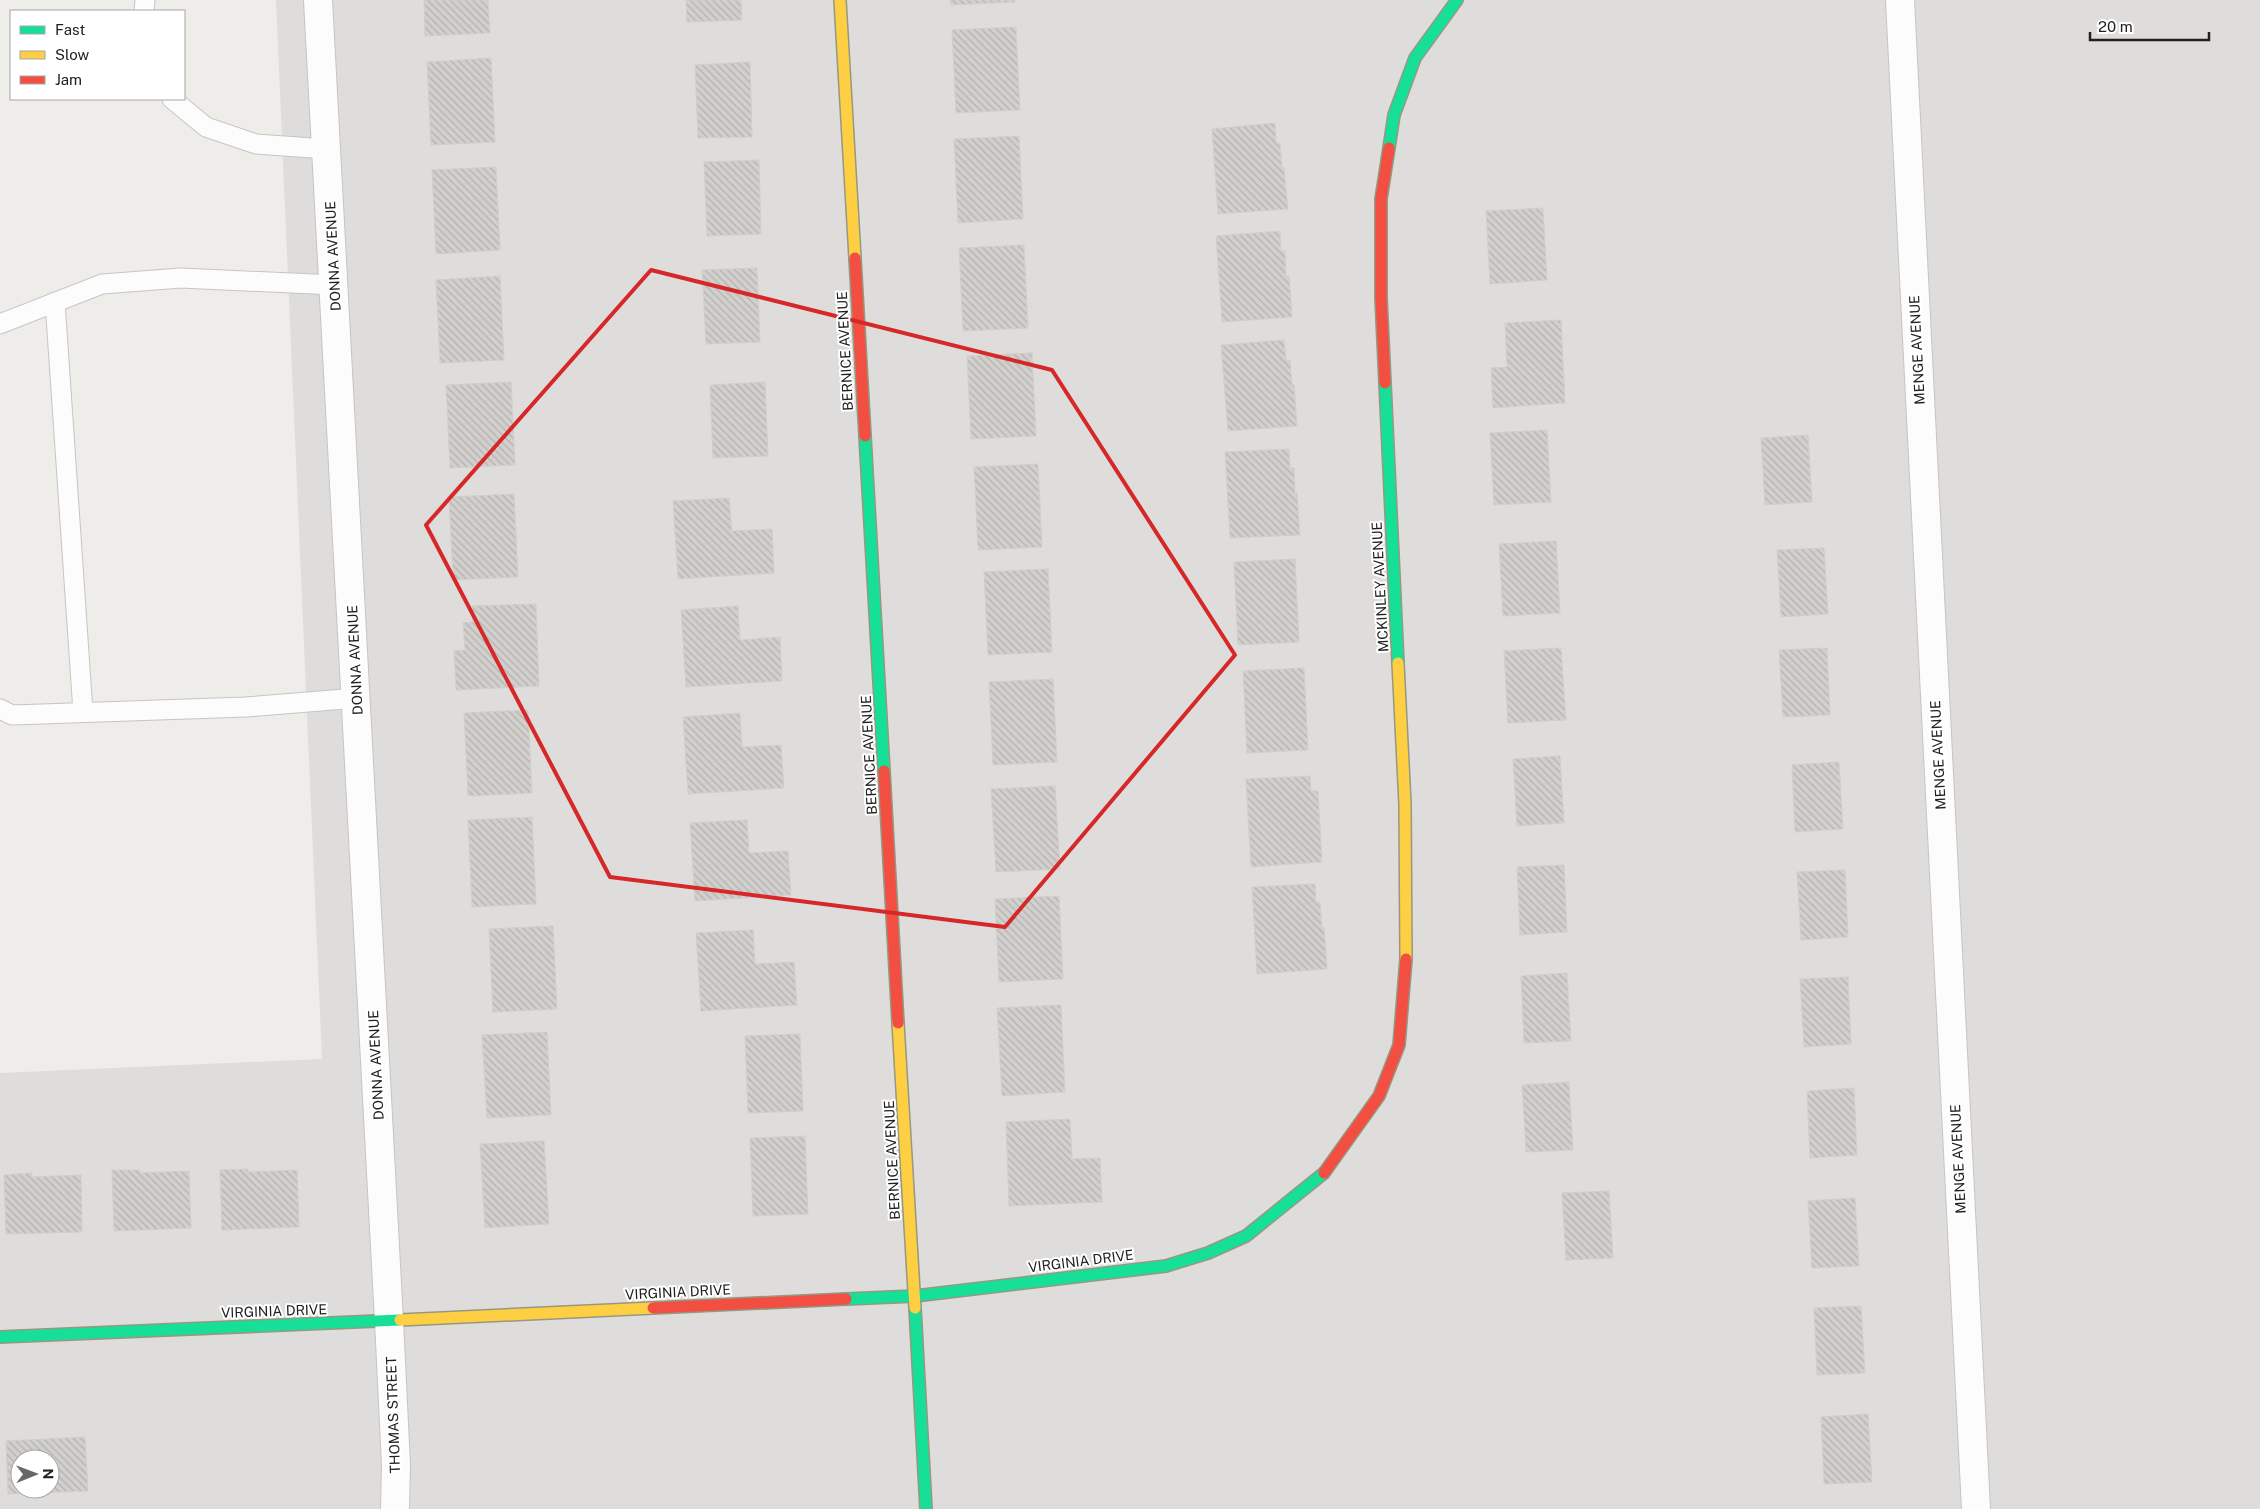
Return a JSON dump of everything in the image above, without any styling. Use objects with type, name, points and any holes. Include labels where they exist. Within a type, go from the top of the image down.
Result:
[{"type":"street","name":"DONNA AVENUE","points":[[318,0],[335,285],[389,1321]]},
{"type":"street","name":"BERNICE AVENUE","points":[[840,0],[926,1509]]},
{"type":"street","name":"MCKINLEY AVENUE","points":[[1328,1170],[1379,1096],[1399,1045],[1406,971],[1405,804],[1382,308],[1382,199],[1394,115],[1415,58],[1457,0]]},
{"type":"street","name":"MENGE AVENUE","points":[[1900,0],[1976,1509]]},
{"type":"street","name":"VIRGINIA DRIVE","points":[[0,1336],[389,1321],[915,1296],[1166,1266],[1208,1252],[1246,1236],[1328,1170]]},
{"type":"street","name":"THOMAS STREET","points":[[389,1321],[396,1465],[395,1509]]},
{"type":"lane","points":[[173,100],[206,128],[256,144],[326,149]]},
{"type":"lane","points":[[0,324],[102,284],[181,278],[335,285]]},
{"type":"lane","points":[[55,302],[82,712]]},
{"type":"lane","points":[[0,709],[12,715],[246,707],[357,698]]},
{"type":"highlighted area","points":[[651,270],[1052,370],[1235,655],[1005,927],[610,877],[426,525]]},
{"type":"shaded area","points":[[276,0],[2260,0],[2260,1509],[0,1509],[0,1073],[322,1059]]},
{"type":"building","points":[[424,0],[488,0],[490,33],[425,36]]},
{"type":"building","points":[[686,0],[741,0],[742,20],[687,22]]},
{"type":"building","points":[[950,0],[1015,0],[1015,2],[951,5]]},
{"type":"building","points":[[1016,27],[1020,110],[956,113],[952,30]]},
{"type":"building","points":[[491,58],[495,142],[431,145],[427,62]]},
{"type":"building","points":[[750,62],[752,137],[698,138],[695,65]]},
{"type":"building","points":[[1275,123],[1276,143],[1280,143],[1282,168],[1284,168],[1288,209],[1218,214],[1212,129]]},
{"type":"building","points":[[1019,136],[1023,219],[958,223],[954,139]]},
{"type":"building","points":[[759,160],[761,234],[707,236],[704,162]]},
{"type":"building","points":[[496,167],[500,250],[436,254],[432,170]]},
{"type":"building","points":[[1543,208],[1547,280],[1490,284],[1486,211]]},
{"type":"building","points":[[1280,231],[1281,251],[1285,251],[1286,276],[1289,276],[1292,317],[1222,322],[1216,236]]},
{"type":"building","points":[[1024,245],[1028,328],[963,331],[959,248]]},
{"type":"building","points":[[757,268],[760,342],[706,344],[702,270]]},
{"type":"building","points":[[500,276],[504,360],[440,363],[436,280]]},
{"type":"building","points":[[1561,320],[1565,403],[1493,408],[1491,368],[1507,367],[1505,323]]},
{"type":"building","points":[[1284,340],[1286,360],[1290,360],[1292,385],[1294,385],[1297,426],[1228,431],[1221,345]]},
{"type":"building","points":[[1032,353],[1036,436],[971,439],[967,356]]},
{"type":"building","points":[[511,382],[515,465],[450,468],[446,385]]},
{"type":"building","points":[[765,382],[768,456],[713,458],[710,385]]},
{"type":"building","points":[[1547,430],[1551,502],[1494,505],[1490,433]]},
{"type":"building","points":[[1808,435],[1812,502],[1765,505],[1761,438]]},
{"type":"building","points":[[1289,449],[1290,468],[1294,468],[1300,535],[1230,538],[1225,452]]},
{"type":"building","points":[[1038,464],[1042,547],[978,550],[974,467]]},
{"type":"building","points":[[514,494],[518,577],[453,580],[449,497]]},
{"type":"building","points":[[729,498],[732,531],[772,529],[774,573],[678,579],[673,501]]},
{"type":"building","points":[[1556,541],[1560,613],[1503,616],[1499,544]]},
{"type":"building","points":[[1824,548],[1828,614],[1781,617],[1777,550]]},
{"type":"building","points":[[1295,559],[1299,642],[1238,645],[1234,562]]},
{"type":"building","points":[[1048,569],[1052,652],[988,655],[984,572]]},
{"type":"building","points":[[536,604],[539,686],[456,690],[454,651],[465,650],[463,623],[473,622],[472,606]]},
{"type":"building","points":[[738,606],[740,640],[780,637],[782,681],[686,687],[681,610]]},
{"type":"building","points":[[1561,648],[1566,720],[1508,723],[1504,651]]},
{"type":"building","points":[[1827,648],[1830,715],[1783,717],[1779,650]]},
{"type":"building","points":[[1304,668],[1308,750],[1247,753],[1243,671]]},
{"type":"building","points":[[1053,679],[1057,762],[993,765],[989,682]]},
{"type":"building","points":[[528,710],[532,793],[468,796],[464,713]]},
{"type":"building","points":[[740,713],[742,747],[781,745],[784,788],[688,794],[683,717]]},
{"type":"building","points":[[1560,756],[1564,823],[1517,826],[1513,759]]},
{"type":"building","points":[[1839,762],[1843,829],[1795,832],[1792,765]]},
{"type":"building","points":[[1310,776],[1311,791],[1318,791],[1322,862],[1251,867],[1246,779]]},
{"type":"building","points":[[1055,786],[1060,869],[996,872],[991,789]]},
{"type":"building","points":[[532,817],[536,904],[472,907],[468,820]]},
{"type":"building","points":[[747,820],[749,853],[788,851],[791,895],[695,901],[690,823]]},
{"type":"building","points":[[1564,865],[1567,932],[1520,935],[1517,867]]},
{"type":"building","points":[[1845,870],[1848,937],[1801,940],[1797,872]]},
{"type":"building","points":[[1315,884],[1316,903],[1320,902],[1322,928],[1324,928],[1327,969],[1257,974],[1252,887]]},
{"type":"building","points":[[1059,896],[1063,979],[999,982],[995,899]]},
{"type":"building","points":[[553,926],[557,1009],[493,1012],[489,929]]},
{"type":"building","points":[[753,930],[755,964],[794,962],[797,1005],[701,1011],[696,933]]},
{"type":"building","points":[[1567,973],[1571,1041],[1524,1043],[1521,976]]},
{"type":"building","points":[[1848,977],[1851,1044],[1804,1047],[1800,979]]},
{"type":"building","points":[[1061,1005],[1065,1092],[1002,1096],[997,1008]]},
{"type":"building","points":[[547,1032],[551,1115],[487,1118],[482,1035]]},
{"type":"building","points":[[800,1034],[803,1111],[748,1113],[745,1036]]},
{"type":"building","points":[[1569,1082],[1573,1150],[1526,1152],[1522,1085]]},
{"type":"building","points":[[1854,1088],[1857,1155],[1810,1158],[1807,1091]]},
{"type":"building","points":[[1070,1119],[1072,1159],[1100,1158],[1102,1202],[1009,1206],[1006,1122]]},
{"type":"building","points":[[805,1136],[808,1214],[753,1216],[750,1138]]},
{"type":"building","points":[[544,1141],[549,1224],[485,1228],[480,1144]]},
{"type":"building","points":[[248,1169],[248,1172],[297,1170],[299,1227],[222,1230],[220,1170]]},
{"type":"building","points":[[112,1170],[140,1170],[140,1173],[189,1171],[191,1228],[114,1231]]},
{"type":"building","points":[[32,1173],[32,1177],[81,1175],[82,1232],[6,1234],[4,1175]]},
{"type":"building","points":[[1609,1191],[1613,1258],[1566,1260],[1562,1193]]},
{"type":"building","points":[[1855,1198],[1859,1266],[1812,1268],[1808,1201]]},
{"type":"building","points":[[1861,1306],[1865,1373],[1817,1375],[1814,1308]]},
{"type":"building","points":[[1868,1414],[1872,1482],[1824,1484],[1821,1417]]},
{"type":"building","points":[[85,1437],[88,1491],[60,1492],[60,1449],[10,1449],[10,1494],[8,1494],[6,1441]]},
{"type":"traffic: fast","points":[[1389,148],[1394,115],[1415,58],[1457,0]]},
{"type":"traffic: fast","points":[[1385,383],[1398,663]]},
{"type":"traffic: fast","points":[[865,436],[884,771]]},
{"type":"traffic: fast","points":[[846,1299],[915,1296],[1166,1266],[1208,1253],[1246,1236],[1324,1173]]},
{"type":"traffic: fast","points":[[915,1308],[926,1509]]},
{"type":"traffic: fast","points":[[0,1337],[400,1320]]},
{"type":"traffic: slow","points":[[840,0],[855,258]]},
{"type":"traffic: slow","points":[[1398,663],[1405,804],[1406,959]]},
{"type":"traffic: slow","points":[[898,1023],[915,1308]]},
{"type":"traffic: slow","points":[[400,1320],[653,1308]]},
{"type":"traffic: jam","points":[[1385,383],[1381,298],[1381,199],[1389,148]]},
{"type":"traffic: jam","points":[[855,258],[865,436]]},
{"type":"traffic: jam","points":[[884,771],[898,1023]]},
{"type":"traffic: jam","points":[[1324,1173],[1379,1096],[1399,1045],[1406,959]]},
{"type":"traffic: jam","points":[[653,1308],[846,1299]]}]
